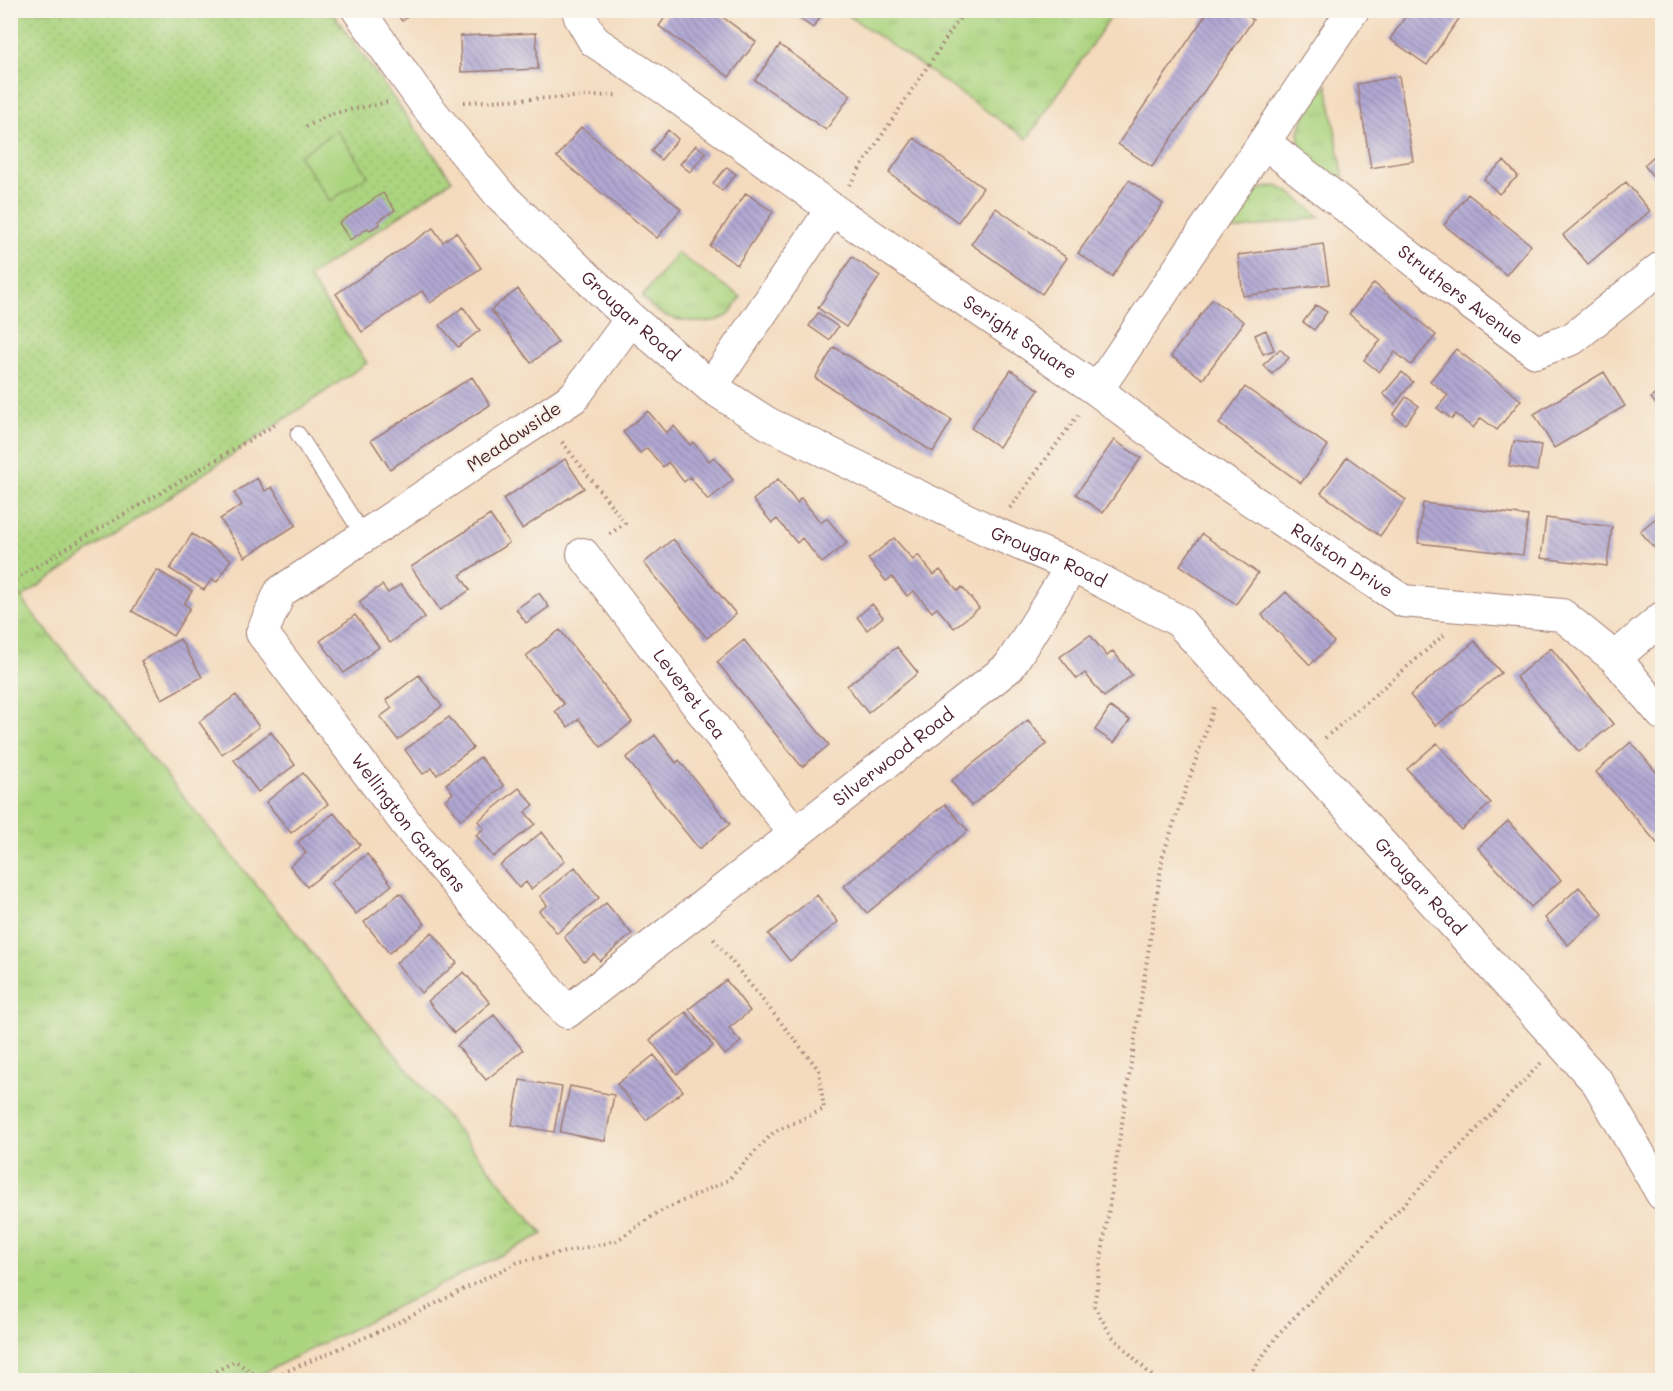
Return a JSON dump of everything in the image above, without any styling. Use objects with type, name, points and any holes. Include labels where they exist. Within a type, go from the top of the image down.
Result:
[{"type":"street","name":"Grougar Road","points":[[358,10],[426,104],[500,195],[631,319],[711,387],[766,423],[992,531],[1072,566],[1179,621],[1598,1083],[1662,1194]]},
{"type":"street","name":"Seright Square","points":[[578,10],[594,41],[670,92],[832,209],[1097,390]]},
{"type":"street","points":[[1097,390],[1353,10]]},
{"type":"street","name":"Struthers Avenue","points":[[1264,142],[1447,286],[1536,352],[1572,339],[1658,280]]},
{"type":"street","points":[[711,387],[832,209]]},
{"type":"street","name":"Meadowside","points":[[368,534],[574,398],[631,319]]},
{"type":"street","name":"Ralston Drive","points":[[1097,390],[1171,447],[1403,601],[1562,615],[1615,658],[1662,714]]},
{"type":"street","name":"Wellington Gardens","points":[[368,534],[280,592],[262,633],[416,835],[567,1012],[688,917]]},
{"type":"street","name":"Leveret Lea","points":[[583,554],[795,834]]},
{"type":"street","name":"Silverwood Road","points":[[688,917],[1009,667],[1072,566]]},
{"type":"street","points":[[1615,658],[1662,618]]},
{"type":"lane","points":[[298,434],[368,534]]},
{"type":"path","points":[[832,209],[965,10]]},
{"type":"path","points":[[306,127],[330,114],[395,101],[426,104],[623,95]]},
{"type":"path","points":[[992,531],[1097,390]]},
{"type":"path","points":[[544,417],[625,523],[583,554]]},
{"type":"path","points":[[10,582],[286,418],[298,434]]},
{"type":"path","points":[[1303,757],[1477,607]]},
{"type":"path","points":[[1155,1380],[1111,1335],[1094,1306],[1163,855],[1225,672]]},
{"type":"path","points":[[200,1380],[235,1361],[264,1380],[387,1328],[518,1262],[616,1241],[657,1212],[728,1180],[774,1132],[824,1109],[819,1070],[688,917]]},
{"type":"path","points":[[1246,1380],[1279,1333],[1528,1078],[1560,1042]]},
{"type":"green space","points":[[11,11],[331,11],[452,180],[308,277],[367,363],[21,598],[11,585]]},
{"type":"green space","points":[[842,11],[1115,11],[1027,139]]},
{"type":"green space","points":[[1327,84],[1345,186],[1312,163],[1301,147],[1299,138],[1304,117]]},
{"type":"green space","points":[[337,130],[368,175],[330,201],[299,156]]},
{"type":"green space","points":[[1277,186],[1289,192],[1320,217],[1227,231],[1244,199],[1258,190]]},
{"type":"green space","points":[[677,253],[741,297],[730,313],[715,321],[686,321],[660,313],[642,297]]},
{"type":"green space","points":[[10,580],[30,610],[543,1234],[249,1380],[11,1380]]},
{"type":"building","points":[[394,10],[417,10],[402,21]]},
{"type":"building","points":[[670,10],[713,10],[756,42],[729,77],[659,26]]},
{"type":"building","points":[[804,10],[825,10],[813,28],[799,18]]},
{"type":"building","points":[[1209,10],[1240,10],[1253,20],[1152,167],[1118,144]]},
{"type":"building","points":[[1410,10],[1465,10],[1427,65],[1390,39]]},
{"type":"building","points":[[536,33],[538,69],[461,72],[460,36]]},
{"type":"building","points":[[780,45],[851,95],[826,130],[755,80]]},
{"type":"building","points":[[1399,76],[1413,161],[1371,168],[1357,84]]},
{"type":"building","points":[[581,127],[681,209],[657,238],[557,157]]},
{"type":"building","points":[[668,130],[678,139],[661,160],[651,151]]},
{"type":"building","points":[[914,138],[983,188],[958,222],[889,173]]},
{"type":"building","points":[[696,145],[706,153],[690,172],[680,164]]},
{"type":"building","points":[[1662,149],[1662,188],[1644,165]]},
{"type":"building","points":[[1504,161],[1518,176],[1499,194],[1484,179]]},
{"type":"building","points":[[727,167],[736,174],[722,191],[713,183]]},
{"type":"building","points":[[1129,180],[1163,204],[1112,277],[1078,253]]},
{"type":"building","points":[[1626,182],[1650,211],[1588,264],[1563,235]]},
{"type":"building","points":[[383,193],[395,210],[378,221],[380,224],[370,230],[368,228],[350,240],[339,223]]},
{"type":"building","points":[[746,193],[773,212],[737,265],[710,246]]},
{"type":"building","points":[[1468,194],[1531,245],[1506,275],[1444,225]]},
{"type":"building","points":[[996,208],[1067,258],[1042,294],[971,244]]},
{"type":"building","points":[[433,228],[443,242],[456,232],[481,268],[430,303],[422,291],[362,332],[336,294]]},
{"type":"building","points":[[1323,244],[1329,284],[1243,296],[1238,255]]},
{"type":"building","points":[[852,257],[880,276],[846,327],[818,308]]},
{"type":"building","points":[[1374,283],[1436,335],[1411,365],[1395,352],[1379,372],[1364,360],[1381,340],[1349,314]]},
{"type":"building","points":[[518,289],[558,342],[531,363],[491,310]]},
{"type":"building","points":[[1212,299],[1244,322],[1203,379],[1171,356]]},
{"type":"building","points":[[1316,305],[1327,312],[1314,330],[1303,322]]},
{"type":"building","points":[[463,307],[480,330],[458,347],[440,325]]},
{"type":"building","points":[[818,313],[838,327],[829,340],[809,326]]},
{"type":"building","points":[[1266,330],[1274,350],[1263,354],[1255,335]]},
{"type":"building","points":[[834,347],[952,420],[933,452],[815,378]]},
{"type":"building","points":[[1280,349],[1289,358],[1272,374],[1263,365]]},
{"type":"building","points":[[1456,349],[1521,400],[1497,430],[1481,418],[1473,428],[1456,414],[1452,419],[1437,408],[1448,395],[1430,381]]},
{"type":"building","points":[[1011,370],[1039,390],[999,447],[971,428]]},
{"type":"building","points":[[1402,372],[1413,382],[1395,404],[1383,394]]},
{"type":"building","points":[[1604,372],[1625,406],[1554,448],[1534,414]]},
{"type":"building","points":[[472,377],[490,405],[390,469],[371,440]]},
{"type":"building","points":[[1245,387],[1328,446],[1301,483],[1219,424]]},
{"type":"building","points":[[1662,388],[1662,412],[1651,398]]},
{"type":"building","points":[[1406,397],[1419,406],[1405,424],[1393,415]]},
{"type":"building","points":[[648,411],[666,433],[674,426],[690,445],[693,442],[709,461],[714,457],[733,480],[708,500],[690,477],[684,482],[668,462],[663,467],[647,448],[640,453],[623,432]]},
{"type":"building","points":[[1114,440],[1141,458],[1103,513],[1076,494]]},
{"type":"building","points":[[1514,441],[1541,445],[1537,471],[1509,466]]},
{"type":"building","points":[[1347,457],[1406,500],[1380,536],[1321,493]]},
{"type":"building","points":[[565,459],[584,488],[522,529],[503,499]]},
{"type":"building","points":[[257,478],[265,491],[272,487],[296,525],[245,557],[220,519],[242,505],[234,493]]},
{"type":"building","points":[[778,479],[797,503],[801,498],[821,523],[827,518],[847,543],[822,563],[802,538],[797,543],[777,519],[772,523],[753,500]]},
{"type":"building","points":[[1423,503],[1528,516],[1523,555],[1418,543]]},
{"type":"building","points":[[1662,513],[1662,557],[1640,531]]},
{"type":"building","points":[[490,515],[509,543],[460,575],[470,590],[440,610],[411,567]]},
{"type":"building","points":[[1546,518],[1612,527],[1607,566],[1541,558]]},
{"type":"building","points":[[192,534],[231,559],[217,582],[212,579],[204,590],[170,569]]},
{"type":"building","points":[[1202,534],[1258,573],[1236,604],[1180,565]]},
{"type":"building","points":[[894,538],[913,560],[918,555],[934,575],[940,570],[958,591],[962,587],[979,608],[954,628],[937,608],[932,612],[914,591],[907,596],[892,577],[886,581],[868,559]]},
{"type":"building","points":[[673,539],[736,614],[707,638],[644,563]]},
{"type":"building","points":[[157,570],[192,591],[184,604],[190,608],[173,636],[132,611]]},
{"type":"building","points":[[401,584],[425,617],[390,643],[359,602],[382,585],[388,593]]},
{"type":"building","points":[[1286,592],[1334,642],[1310,665],[1262,615]]},
{"type":"building","points":[[539,593],[549,607],[526,623],[516,609]]},
{"type":"building","points":[[872,604],[883,617],[867,630],[857,617]]},
{"type":"building","points":[[355,615],[379,647],[344,673],[320,641]]},
{"type":"building","points":[[560,630],[632,722],[601,747],[579,719],[568,727],[555,711],[564,704],[526,656]]},
{"type":"building","points":[[1090,635],[1107,656],[1113,651],[1132,675],[1104,697],[1085,673],[1077,679],[1060,657]]},
{"type":"building","points":[[180,639],[202,677],[162,699],[141,661]]},
{"type":"building","points":[[744,640],[829,745],[802,767],[717,662]]},
{"type":"building","points":[[1475,641],[1501,673],[1436,726],[1410,695]]},
{"type":"building","points":[[897,647],[918,673],[868,713],[847,686]]},
{"type":"building","points":[[1551,648],[1613,724],[1579,752],[1516,677]]},
{"type":"building","points":[[419,675],[442,706],[398,740],[380,717],[392,708],[386,700]]},
{"type":"building","points":[[236,695],[259,727],[222,754],[199,722]]},
{"type":"building","points":[[1110,707],[1130,720],[1114,743],[1095,730]]},
{"type":"building","points":[[449,717],[473,748],[437,775],[432,768],[423,774],[405,750]]},
{"type":"building","points":[[1028,720],[1047,744],[971,806],[951,781]]},
{"type":"building","points":[[271,732],[295,765],[258,792],[234,760]]},
{"type":"building","points":[[655,735],[676,763],[679,760],[730,824],[699,849],[626,758]]},
{"type":"building","points":[[1631,742],[1662,779],[1662,849],[1596,772]]},
{"type":"building","points":[[1437,743],[1491,803],[1461,830],[1407,769]]},
{"type":"building","points":[[480,757],[504,786],[461,820],[445,800],[453,793],[446,784]]},
{"type":"building","points":[[303,773],[328,804],[291,833],[266,802]]},
{"type":"building","points":[[519,788],[534,805],[525,812],[535,824],[493,857],[476,835],[484,828],[478,821]]},
{"type":"building","points":[[945,804],[968,831],[867,913],[844,886]]},
{"type":"building","points":[[334,813],[360,845],[307,887],[290,866],[306,853],[298,842]]},
{"type":"building","points":[[1508,821],[1561,880],[1531,907],[1478,848]]},
{"type":"building","points":[[542,832],[565,861],[531,889],[526,882],[519,888],[500,865]]},
{"type":"building","points":[[367,854],[392,885],[356,914],[331,883]]},
{"type":"building","points":[[575,867],[599,898],[557,933],[539,911],[547,905],[540,896]]},
{"type":"building","points":[[1579,887],[1603,914],[1568,945],[1545,918]]},
{"type":"building","points":[[400,893],[425,924],[389,953],[364,922]]},
{"type":"building","points":[[817,895],[838,922],[790,961],[768,934]]},
{"type":"building","points":[[606,903],[632,934],[600,961],[594,954],[584,962],[564,937]]},
{"type":"building","points":[[432,932],[457,963],[421,993],[396,963]]},
{"type":"building","points":[[464,972],[490,1003],[454,1033],[428,1001]]},
{"type":"building","points":[[726,980],[750,1011],[729,1028],[741,1042],[725,1055],[689,1009]]},
{"type":"building","points":[[686,1012],[713,1046],[677,1074],[650,1040]]},
{"type":"building","points":[[494,1015],[523,1050],[486,1080],[457,1046]]},
{"type":"building","points":[[654,1055],[683,1091],[646,1120],[617,1084]]},
{"type":"building","points":[[520,1080],[562,1087],[554,1132],[512,1125]]},
{"type":"building","points":[[570,1086],[614,1095],[605,1141],[560,1132]]}]
